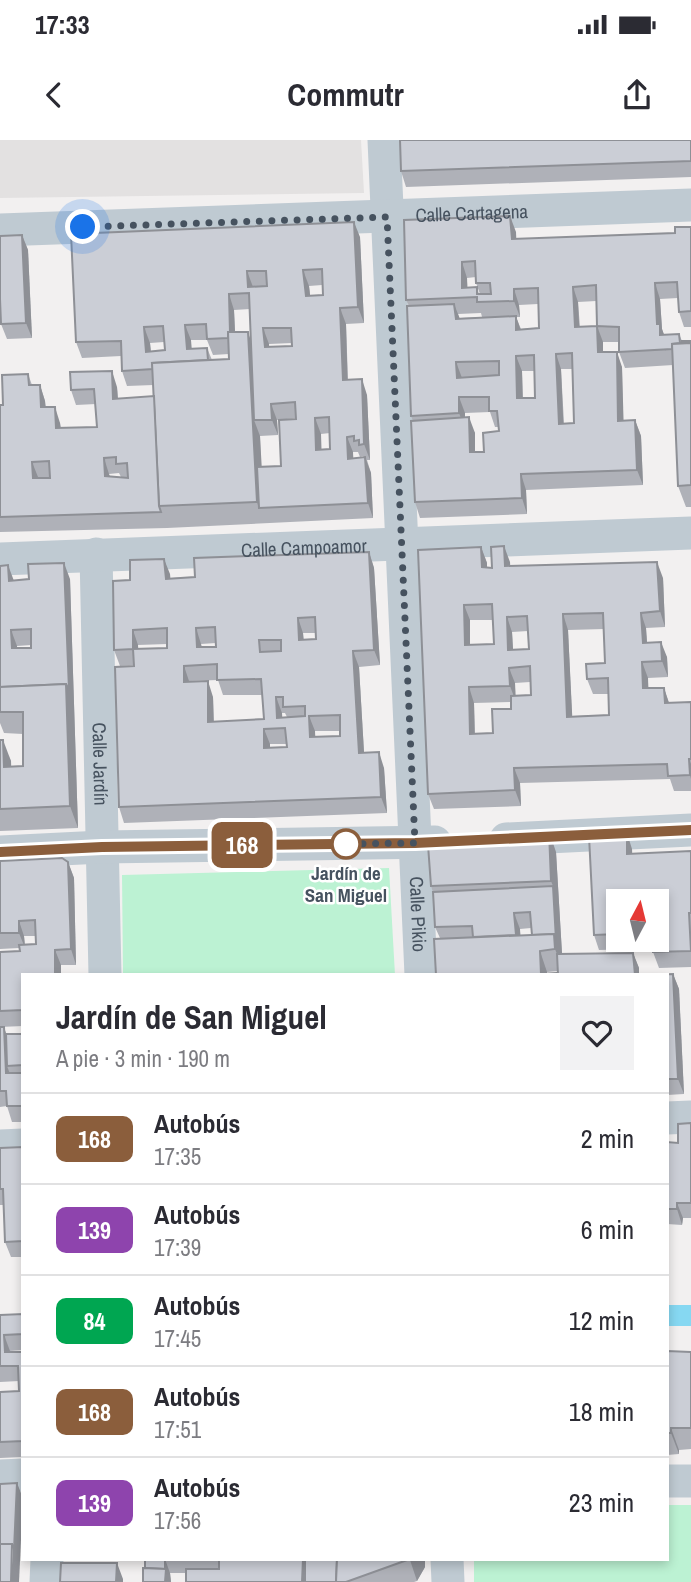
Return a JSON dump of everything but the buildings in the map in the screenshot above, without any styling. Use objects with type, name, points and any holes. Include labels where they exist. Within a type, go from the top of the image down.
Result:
[{"type":"street","name":"Calle Pikio","points":[[384,140],[421,973]]},
{"type":"street","name":"Calle Cartagena","points":[[0,230],[691,205]]},
{"type":"street","name":"Calle Campoamor","points":[[0,559],[691,534]]},
{"type":"street","name":"Calle Jardín","points":[[96,554],[105,973]]},
{"type":"street","points":[[0,852],[102,847],[415,843],[691,830]]},
{"type":"street","points":[[669,1118],[691,1117]]},
{"type":"street","points":[[0,1146],[21,1145]]},
{"type":"street","points":[[0,1476],[21,1475]]},
{"type":"street","points":[[669,1481],[691,1481]]},
{"type":"street","points":[[46,1582],[47,1561]]},
{"type":"street","points":[[447,1561],[448,1582]]},
{"type":"shaded area","points":[[0,140],[361,140],[364,193],[0,198]]},
{"type":"green space","name":"Jardín de San Miguel","points":[[389,868],[395,973],[123,973],[122,875]]},
{"type":"green space","points":[[669,1505],[691,1505],[691,1582],[474,1582],[474,1561],[669,1561]]},
{"type":"water","points":[[669,1305],[691,1305],[691,1326],[669,1326]]},
{"type":"bus line","name":"168","points":[[0,852],[102,847],[415,843],[691,830]]},
{"type":"place","name":"Jardín de San Miguel","points":[[346,844]]},
{"type":"route","points":[[83,227],[387,217],[415,843],[337,844],[346,844]]}]
